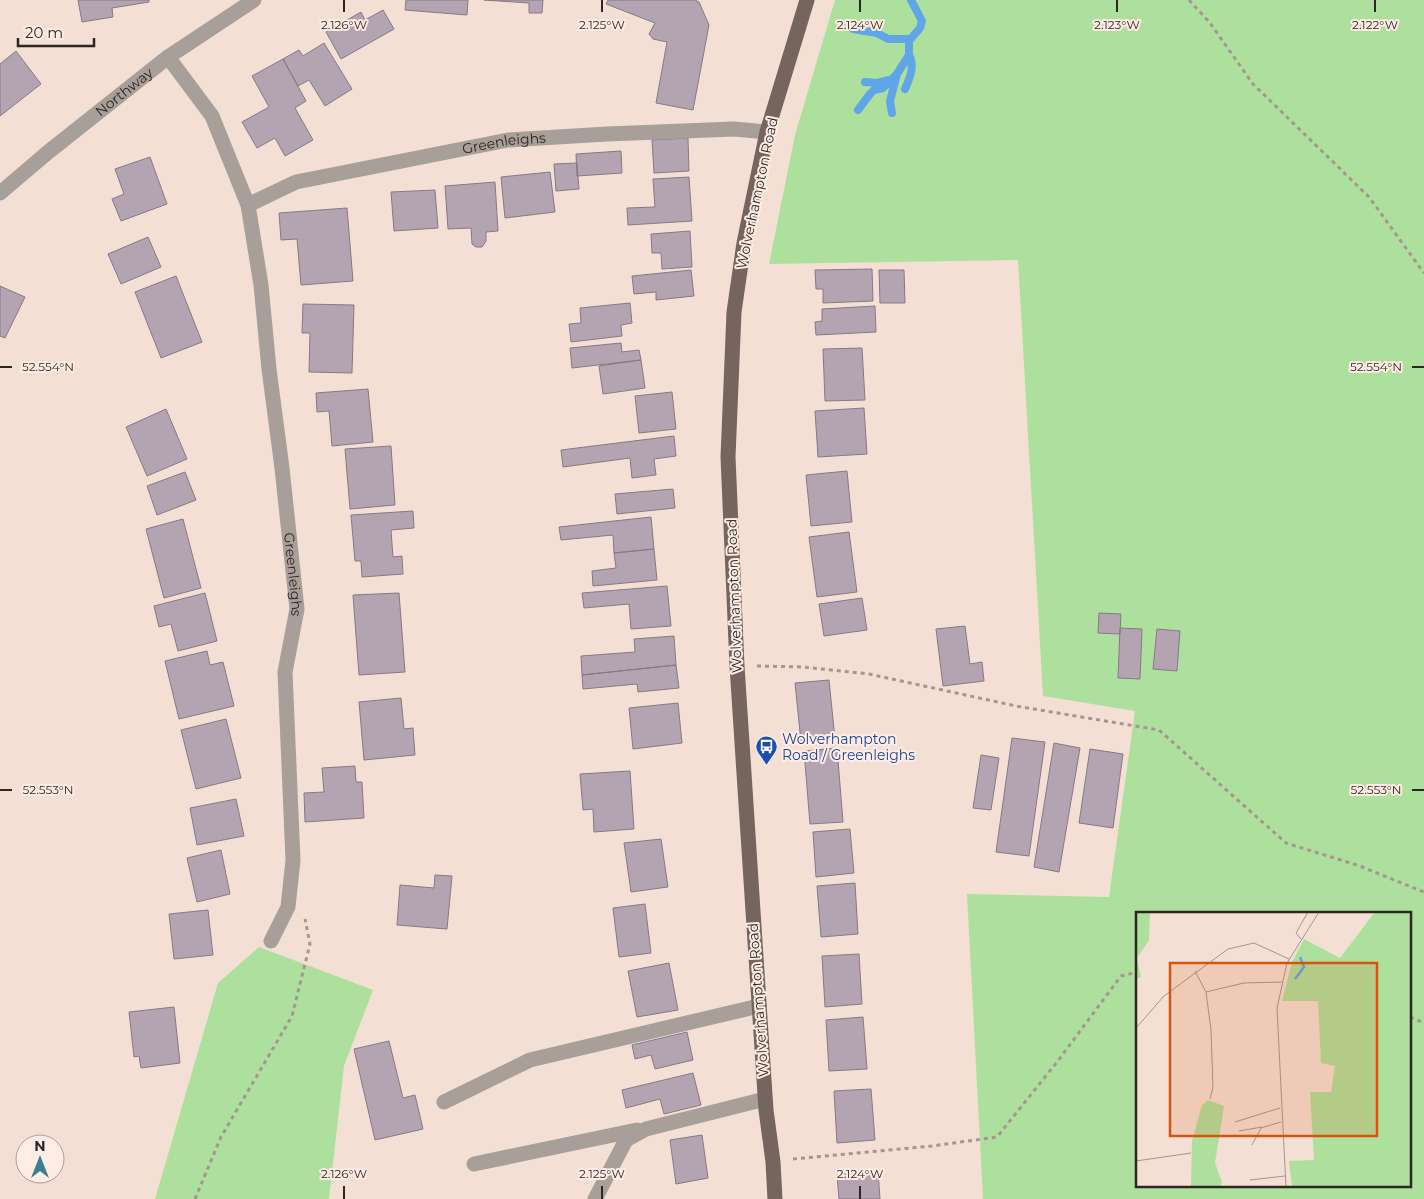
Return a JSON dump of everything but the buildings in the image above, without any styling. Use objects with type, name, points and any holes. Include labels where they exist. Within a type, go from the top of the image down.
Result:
[{"type":"main road","name":"Wolverhampton Road","points":[[775,1199],[765,1099],[737,666],[728,457],[734,312],[744,243],[767,132],[807,0]]},
{"type":"street","name":"Northway","points":[[0,193],[47,153],[168,57],[254,0]]},
{"type":"street","name":"Greenleighs","points":[[168,57],[212,116],[248,205],[261,285],[268,369],[282,468],[297,609],[285,672],[293,860],[288,907],[271,941]]},
{"type":"street","name":"Greenleighs","points":[[248,205],[296,182],[508,140],[725,130],[767,132]]},
{"type":"street","points":[[444,1102],[530,1060],[759,1006]]},
{"type":"street","points":[[474,1164],[646,1129],[765,1099]]},
{"type":"street","points":[[595,1199],[626,1140],[646,1129]]},
{"type":"path","points":[[1189,0],[1210,23],[1253,84],[1369,197],[1424,273]]},
{"type":"path","points":[[737,666],[803,666],[870,674],[1016,706],[1159,730],[1286,843],[1360,866],[1424,892]]},
{"type":"path","points":[[195,1199],[221,1138],[292,1016],[310,944],[304,916]]},
{"type":"path","points":[[793,1160],[932,1146],[997,1137],[1057,1062],[1121,976],[1136,972]]},
{"type":"path","points":[[1412,1018],[1424,1023]]},
{"type":"green space","points":[[835,0],[1424,0],[1424,1199],[983,1199],[967,894],[1109,897],[1135,711],[1043,696],[1018,260],[769,264],[795,135]]},
{"type":"green space","points":[[259,947],[373,990],[344,1066],[329,1199],[155,1199],[218,983]]},
{"type":"waterway","points":[[858,110],[874,90],[883,88],[897,74],[909,55],[909,41],[920,28],[922,21],[911,0]]},
{"type":"waterway","points":[[853,29],[877,33],[888,39],[910,39]]},
{"type":"waterway","points":[[905,89],[912,68],[909,55]]},
{"type":"waterway","points":[[892,113],[890,101],[897,74]]},
{"type":"waterway","points":[[865,82],[877,83],[889,80]]},
{"type":"place","name":"Wolverhampton Road / Greenleighs","points":[[766,766]]}]
